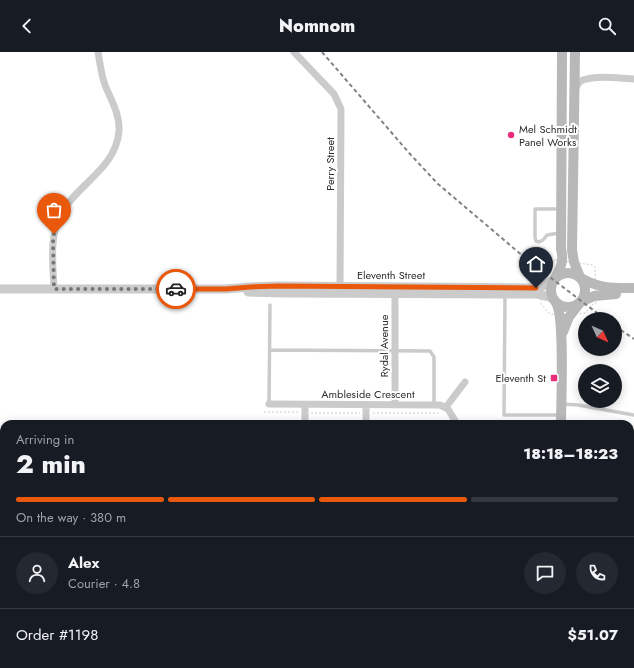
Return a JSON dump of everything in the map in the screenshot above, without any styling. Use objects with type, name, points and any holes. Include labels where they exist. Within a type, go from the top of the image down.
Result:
[{"type":"main road","points":[[561,420],[562,344],[565,314],[556,302],[551,290],[562,261],[562,52]]},
{"type":"main road","points":[[556,302],[566,307],[574,306],[580,303],[586,291],[585,285],[574,262],[572,238],[575,52]]},
{"type":"main road","points":[[562,187],[574,186]]},
{"type":"main road","points":[[555,279],[561,274],[568,272],[574,273],[581,277],[596,291],[634,294]]},
{"type":"main road","points":[[565,314],[596,291],[606,288],[634,288]]},
{"type":"street","points":[[54,289],[53,242],[56,225],[67,206],[106,163],[117,142],[119,131],[117,113],[105,84],[100,67],[98,52]]},
{"type":"street","name":"Perry Street","points":[[294,52],[334,94],[341,109],[340,290]]},
{"type":"street","points":[[575,90],[579,82],[584,80],[598,78],[634,78]]},
{"type":"street","points":[[541,291],[555,279]]},
{"type":"street","name":"Eleventh Street","points":[[0,288],[226,289],[263,293],[340,290],[505,290],[541,291],[556,302]]},
{"type":"street","name":"Rydal Avenue","points":[[395,290],[395,405]]},
{"type":"street","points":[[455,420],[446,407],[466,382]]},
{"type":"street","name":"Ambleside Crescent","points":[[269,404],[434,405],[446,407]]},
{"type":"street","points":[[305,420],[306,405]]},
{"type":"street","points":[[366,405],[366,420]]},
{"type":"lane","points":[[562,209],[535,209],[535,237],[536,240],[541,242],[547,235],[562,233]]},
{"type":"lane","points":[[505,290],[504,415],[561,420]]},
{"type":"lane","points":[[269,404],[270,305]]},
{"type":"lane","points":[[270,350],[427,350],[434,355],[434,405]]},
{"type":"lane","points":[[562,404],[578,405],[634,415]]},
{"type":"path","points":[[555,260],[562,261],[593,265],[596,267],[596,303],[593,304],[586,313],[550,314],[540,304],[541,280],[546,271],[544,270],[547,269],[555,260]]},
{"type":"railway","points":[[322,52],[410,154],[438,184],[530,262],[596,312]]},
{"type":"railway","points":[[622,331],[634,339]]},
{"type":"way so far","points":[[54,234],[54,289],[176,289]]},
{"type":"place","name":"Mel Schmidt Panel Works","points":[[511,135]]},
{"type":"place","name":"Eleventh St","points":[[554,378]]},
{"type":"route","points":[[176,289],[226,289],[278,286],[536,288]]}]
